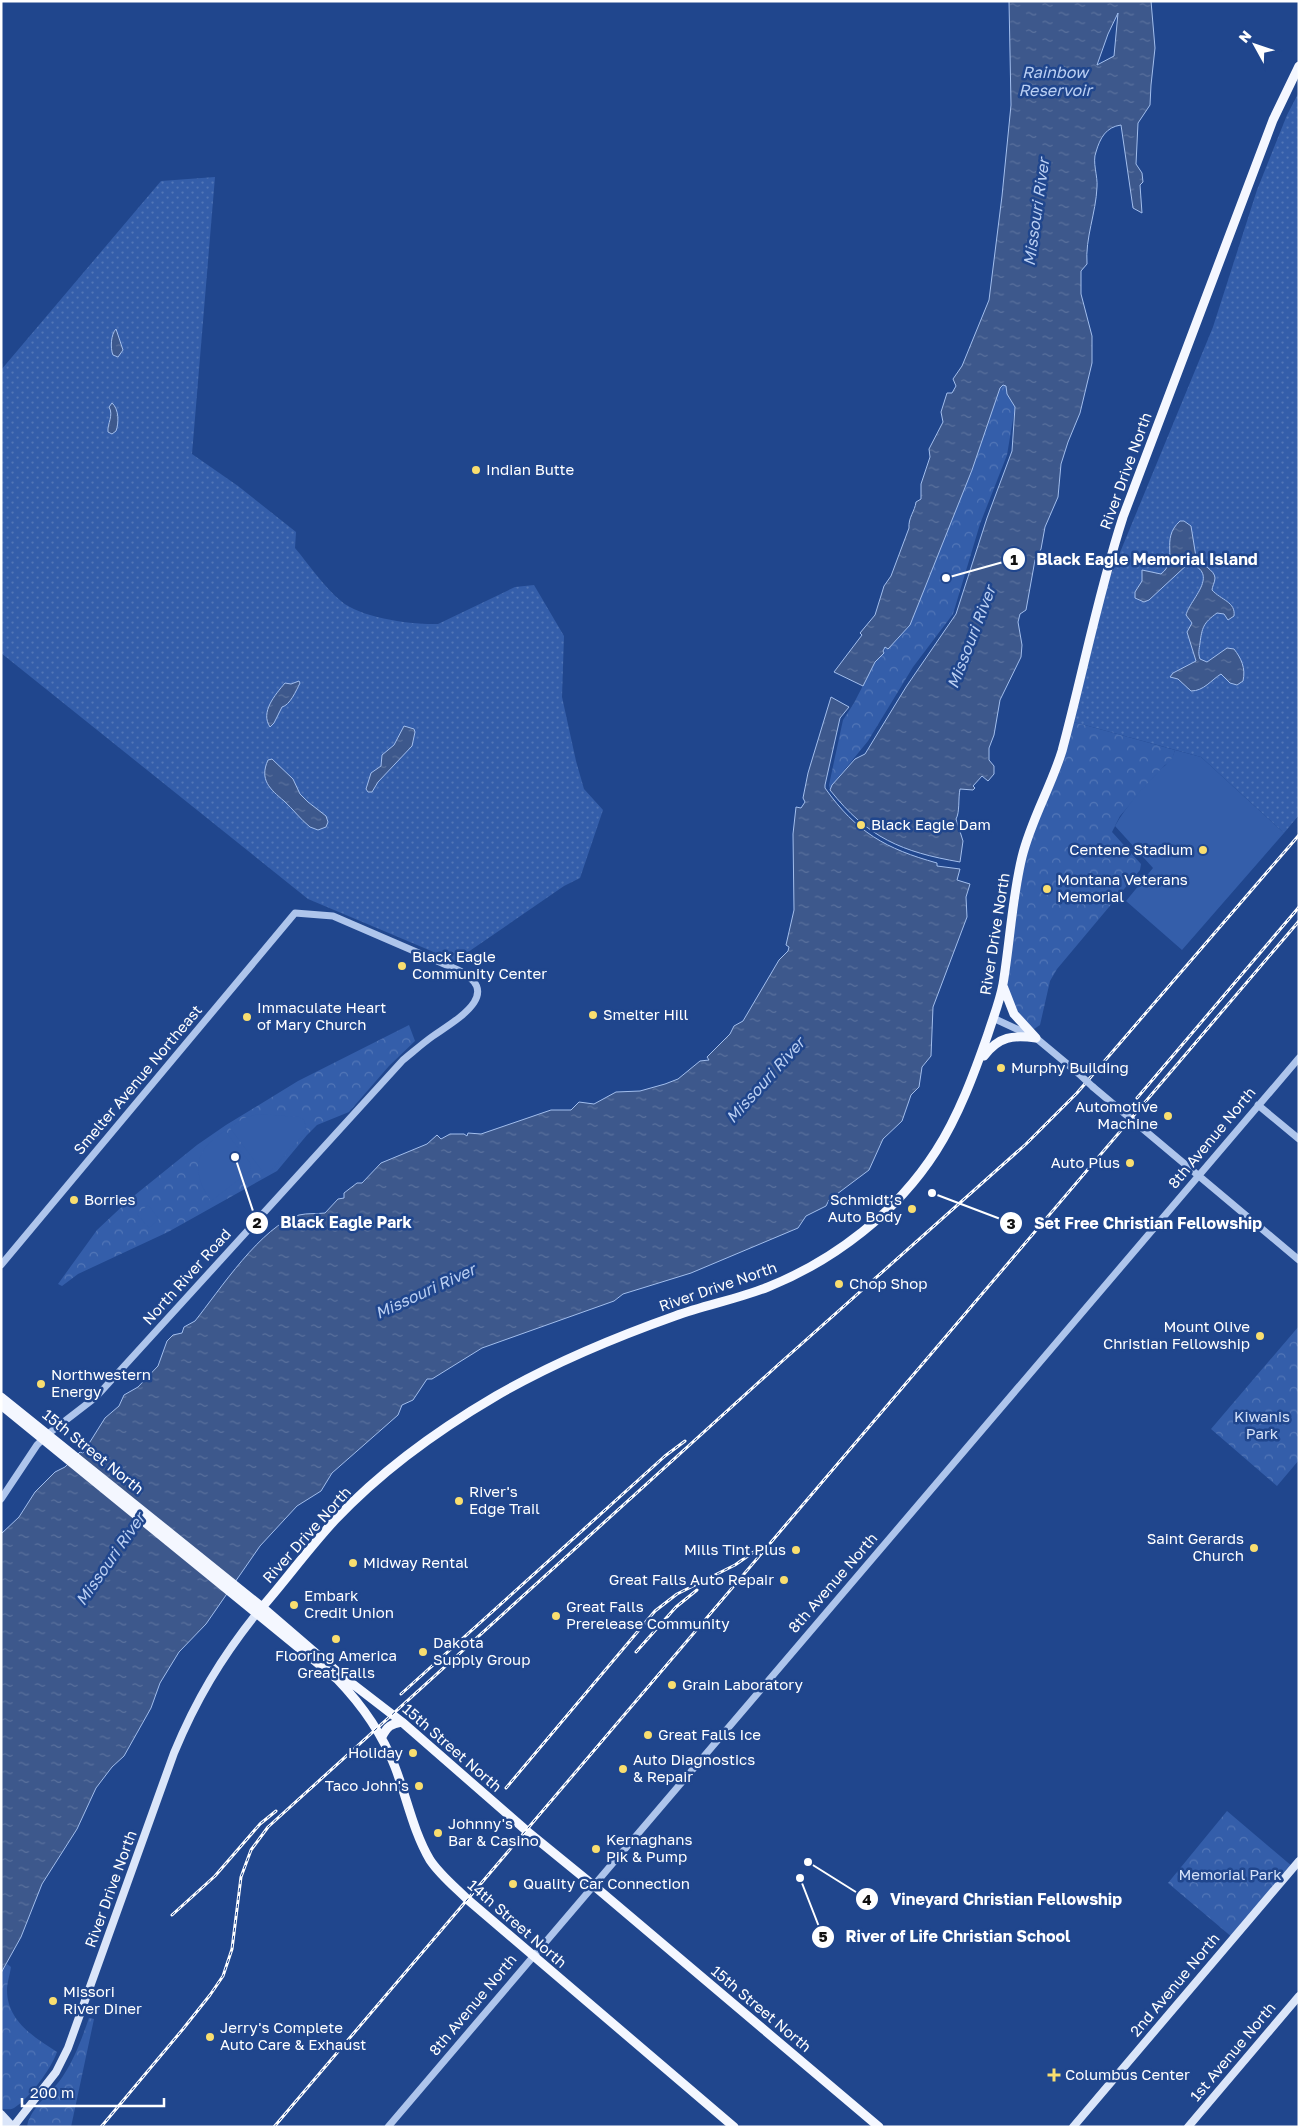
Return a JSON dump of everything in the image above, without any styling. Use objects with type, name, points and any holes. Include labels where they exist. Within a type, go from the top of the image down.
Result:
[{"type":"main road","name":"River Drive North","points":[[13,2127],[56,2072],[68,2048],[174,1753],[190,1715],[220,1662],[260,1610],[334,1522],[372,1484],[438,1433],[493,1397],[599,1344],[680,1314],[744,1295],[781,1281],[830,1256],[892,1205],[936,1151],[955,1118],[978,1063],[1003,986],[1016,891],[1026,842],[1061,752],[1114,543],[1243,198],[1285,92],[1299,66]]},
{"type":"main road","points":[[1003,986],[1014,1014],[1036,1038]]},
{"type":"main road","points":[[978,1063],[991,1046],[998,1041],[1020,1036],[1036,1038]]},
{"type":"main road","name":"15th Street North","points":[[1,1397],[57,1446],[247,1600],[402,1722],[528,1832],[879,2127]]},
{"type":"main road","name":"15th Street North","points":[[1,1406],[45,1436]]},
{"type":"main road","name":"15th Street North","points":[[260,1610],[349,1692]]},
{"type":"main road","name":"14th Street North","points":[[349,1692],[362,1706],[382,1736],[396,1770],[412,1821],[431,1861],[467,1899],[734,2127]]},
{"type":"main road","points":[[382,1736],[390,1724],[402,1722]]},
{"type":"main road","name":"2nd Avenue North","points":[[1073,2127],[1299,1861]]},
{"type":"main road","name":"1st Avenue North","points":[[1188,2127],[1299,1996]]},
{"type":"main road","points":[[1,2114],[13,2127]]},
{"type":"street","name":"North River Road","points":[[1,1499],[45,1436],[96,1397],[403,1060],[469,1010],[476,1000],[478,989],[476,982],[470,976],[333,916],[295,913]]},
{"type":"street","name":"Smelter Avenue Northeast","points":[[1,1265],[295,913]]},
{"type":"street","points":[[993,1018],[1036,1038],[1299,1260]]},
{"type":"street","name":"8th Avenue North","points":[[388,2127],[1299,1058]]},
{"type":"street","points":[[1258,1105],[1299,1139]]},
{"type":"green space","points":[[1299,92],[1299,815],[1284,833],[1201,757],[1074,722],[1107,584],[1213,327],[1257,190],[1287,115]]},
{"type":"green space","points":[[215,177],[192,454],[238,486],[296,532],[295,548],[329,589],[350,607],[387,619],[438,624],[515,587],[534,585],[564,636],[562,697],[576,761],[584,789],[603,810],[580,878],[564,886],[455,961],[308,899],[1,653],[1,370],[161,181]]},
{"type":"green space","points":[[1003,385],[1006,386],[1009,397],[1015,407],[1007,455],[980,524],[953,614],[913,667],[868,741],[830,790],[829,785],[843,720],[875,662],[884,653],[885,647],[910,625],[972,470],[1000,388]]},
{"type":"green space","points":[[1074,722],[1175,750],[1171,763],[1165,765],[1120,816],[1112,832],[1141,864],[1140,870],[1057,969],[1050,981],[1040,1025],[1034,1029],[1018,1012],[1010,995],[1007,981],[1024,864],[1030,839],[1062,766]]},
{"type":"green space","name":"Centene Stadium","points":[[1175,750],[1201,757],[1284,833],[1182,950],[1126,901],[1153,868],[1115,826],[1124,811],[1171,760]]},
{"type":"green space","points":[[409,1025],[415,1041],[389,1066],[349,1112],[317,1125],[277,1171],[168,1232],[78,1274],[62,1286],[58,1284],[97,1230],[130,1199],[197,1145],[298,1081]]},
{"type":"green space","points":[[259,1114],[299,1117],[304,1120],[307,1131],[270,1172],[263,1172],[230,1128],[244,1118]]},
{"type":"green space","points":[[225,1131],[251,1164],[250,1171],[211,1201],[200,1181],[199,1162],[207,1146]]},
{"type":"green space","points":[[148,1205],[159,1219],[149,1228],[137,1214]]},
{"type":"green space","name":"Kiwanis Park","points":[[1299,1326],[1299,1460],[1277,1486],[1211,1429]]},
{"type":"green space","name":"Memorial Park","points":[[1227,1811],[1293,1867],[1233,1938],[1168,1883]]},
{"type":"green space","points":[[7,1964],[11,1967],[7,1990],[8,2001],[12,2011],[23,2027],[57,2052],[50,2067],[33,2091],[13,2109],[3,2109],[1,1973]]},
{"type":"green space","points":[[89,2018],[94,2019],[71,2127],[27,2127],[32,2113],[59,2082],[67,2069],[78,2048]]},
{"type":"water","points":[[1009,1],[1151,1],[1155,48],[1150,105],[1138,123],[1136,164],[1142,173],[1143,182],[1140,185],[1142,213],[1133,208],[1121,125],[1116,126],[1104,134],[1099,142],[1095,156],[1096,197],[1088,245],[1087,264],[1081,271],[1081,294],[1092,336],[1092,363],[1080,413],[1061,464],[1058,497],[1045,527],[1041,549],[1035,560],[1026,610],[1020,614],[1018,622],[1022,645],[1021,657],[1000,700],[994,735],[989,748],[989,760],[994,766],[994,774],[988,781],[982,776],[973,786],[975,788],[973,790],[960,789],[956,819],[963,841],[960,862],[921,853],[888,840],[858,820],[830,790],[832,785],[855,759],[865,754],[906,687],[956,614],[987,518],[1012,451],[1015,407],[1007,394],[1006,386],[1003,385],[1000,388],[972,470],[910,625],[888,649],[885,647],[884,653],[875,662],[863,686],[834,672],[862,635],[860,633],[875,615],[884,586],[891,576],[909,528],[916,502],[921,499],[921,484],[930,457],[929,449],[943,422],[941,412],[947,393],[952,393],[956,386],[953,379],[962,366],[989,300],[1011,105]],"holes":[[[1118,13],[1114,56],[1097,65]]]},
{"type":"water","points":[[116,329],[123,350],[118,357],[113,355],[111,341]]},
{"type":"water","points":[[112,403],[117,412],[118,424],[116,431],[112,434],[108,432],[108,429],[111,413],[109,407]]},
{"type":"water","points":[[1180,521],[1184,521],[1191,526],[1196,557],[1214,575],[1215,580],[1212,590],[1230,604],[1234,611],[1234,616],[1228,620],[1224,614],[1217,613],[1206,623],[1201,638],[1200,659],[1207,662],[1227,648],[1234,649],[1241,660],[1244,672],[1243,681],[1237,685],[1230,683],[1221,674],[1204,687],[1191,691],[1178,679],[1170,677],[1173,673],[1196,661],[1187,632],[1192,623],[1186,615],[1203,580],[1203,574],[1198,568],[1189,563],[1149,600],[1144,602],[1135,598],[1135,592],[1142,581],[1142,570],[1161,574],[1166,568],[1170,556],[1171,535]]},
{"type":"water","points":[[299,681],[300,683],[288,704],[282,707],[270,727],[267,715],[273,698],[285,683],[291,684]]},
{"type":"water","name":"Missouri River","points":[[831,697],[849,707],[840,718],[825,788],[848,816],[874,837],[902,852],[937,863],[937,866],[960,869],[957,880],[970,884],[966,897],[967,917],[933,1007],[931,1056],[922,1067],[919,1087],[911,1095],[902,1121],[883,1139],[869,1170],[829,1200],[826,1206],[806,1216],[798,1228],[691,1273],[623,1294],[614,1301],[482,1348],[432,1379],[427,1379],[413,1400],[402,1405],[398,1415],[332,1473],[321,1491],[297,1506],[260,1546],[206,1624],[179,1652],[160,1683],[151,1708],[124,1756],[112,1767],[96,1788],[77,1829],[42,1884],[21,1937],[1,1973],[1,1534],[19,1517],[35,1492],[55,1472],[65,1467],[80,1452],[83,1453],[105,1418],[119,1406],[124,1395],[138,1387],[158,1366],[167,1341],[173,1335],[182,1333],[184,1327],[195,1321],[242,1260],[256,1245],[285,1221],[299,1215],[325,1213],[338,1199],[344,1198],[344,1193],[357,1183],[362,1183],[381,1163],[427,1144],[437,1135],[441,1139],[450,1134],[464,1134],[467,1136],[468,1133],[481,1134],[551,1110],[571,1110],[579,1102],[594,1104],[616,1092],[640,1091],[665,1084],[678,1079],[700,1061],[709,1060],[707,1057],[730,1034],[734,1026],[743,1021],[779,960],[788,951],[789,947],[786,945],[794,910],[793,834],[796,807],[801,808],[805,802],[803,798],[808,773]]},
{"type":"water","points":[[404,726],[414,729],[412,746],[378,782],[372,792],[368,792],[366,789],[371,773],[381,766],[382,755],[394,745]]},
{"type":"water","points":[[272,759],[293,779],[300,794],[326,816],[328,822],[326,827],[318,830],[310,827],[270,788],[265,779],[265,773],[268,760]]},
{"type":"railway","points":[[101,2127],[183,2029],[223,1976],[232,1949],[241,1877],[251,1850],[268,1827],[779,1364],[1026,1144],[1077,1093],[1299,835]]},
{"type":"railway","points":[[1137,1098],[1299,907]]},
{"type":"railway","points":[[274,2127],[1299,921]]},
{"type":"railway","points":[[401,1694],[665,1456],[685,1441]]},
{"type":"railway","points":[[506,1788],[655,1611],[677,1594],[735,1565],[758,1549]]},
{"type":"railway","points":[[636,1652],[676,1607],[697,1590]]},
{"type":"railway","points":[[172,1915],[215,1876],[260,1824],[276,1811]]},
{"type":"place","name":"Indian Butte","points":[[476,470]]},
{"type":"place","name":"Black Eagle Memorial Island","points":[[946,578]]},
{"type":"place","name":"Black Eagle Dam","points":[[861,825]]},
{"type":"place","name":"Centene Stadium","points":[[1203,850]]},
{"type":"place","name":"Montana Veterans Memorial","points":[[1047,889]]},
{"type":"place","name":"Black Eagle Community Center","points":[[402,966]]},
{"type":"place","name":"Smelter Hill","points":[[593,1015]]},
{"type":"place","name":"Immaculate Heart of Mary Church","points":[[247,1017]]},
{"type":"place","name":"Murphy Building","points":[[1001,1068]]},
{"type":"place","name":"Automotive Machine","points":[[1168,1116]]},
{"type":"place","name":"Black Eagle Park","points":[[235,1157]]},
{"type":"place","name":"Auto Plus","points":[[1130,1163]]},
{"type":"place","name":"Set Free Christian Fellowship","points":[[932,1193]]},
{"type":"place","name":"Borries","points":[[74,1200]]},
{"type":"place","name":"Schmidt’s Auto Body","points":[[912,1209]]},
{"type":"place","name":"Chop Shop","points":[[839,1284]]},
{"type":"place","name":"Mount Olive Christian Fellowship","points":[[1260,1336]]},
{"type":"place","name":"Northwestern Energy","points":[[41,1384]]},
{"type":"place","name":"River's Edge Trail","points":[[459,1501]]},
{"type":"place","name":"Saint Gerards Church","points":[[1254,1548]]},
{"type":"place","name":"Mills Tint Plus","points":[[796,1550]]},
{"type":"place","name":"Midway Rental","points":[[353,1563]]},
{"type":"place","name":"Great Falls Auto Repair","points":[[784,1580]]},
{"type":"place","name":"Embark Credit Union","points":[[294,1605]]},
{"type":"place","name":"Great Falls Prerelease Community","points":[[556,1616]]},
{"type":"place","name":"Flooring America Great Falls","points":[[336,1639]]},
{"type":"place","name":"Dakota Supply Group","points":[[423,1652]]},
{"type":"place","name":"Grain Laboratory","points":[[672,1685]]},
{"type":"place","name":"Great Falls Ice","points":[[648,1735]]},
{"type":"place","name":"Holiday","points":[[413,1753]]},
{"type":"place","name":"Auto Diagnostics & Repair","points":[[623,1769]]},
{"type":"place","name":"Taco John's","points":[[419,1786]]},
{"type":"place","name":"Johnny's Bar & Casino","points":[[438,1833]]},
{"type":"place","name":"Kernaghans Pik & Pump","points":[[596,1849]]},
{"type":"place","name":"Vineyard Christian Fellowship","points":[[808,1862]]},
{"type":"place","name":"River of Life Christian School","points":[[800,1878]]},
{"type":"place","name":"Quality Car Connection","points":[[513,1884]]},
{"type":"place","name":"Missori River Diner","points":[[53,2001]]},
{"type":"place","name":"Jerry's Complete Auto Care & Exhaust","points":[[210,2037]]},
{"type":"place","name":"Columbus Center","points":[[1054,2075]]},
{"type":"water label","name":"Rainbow Reservoir","points":[[1055,81]]}]
